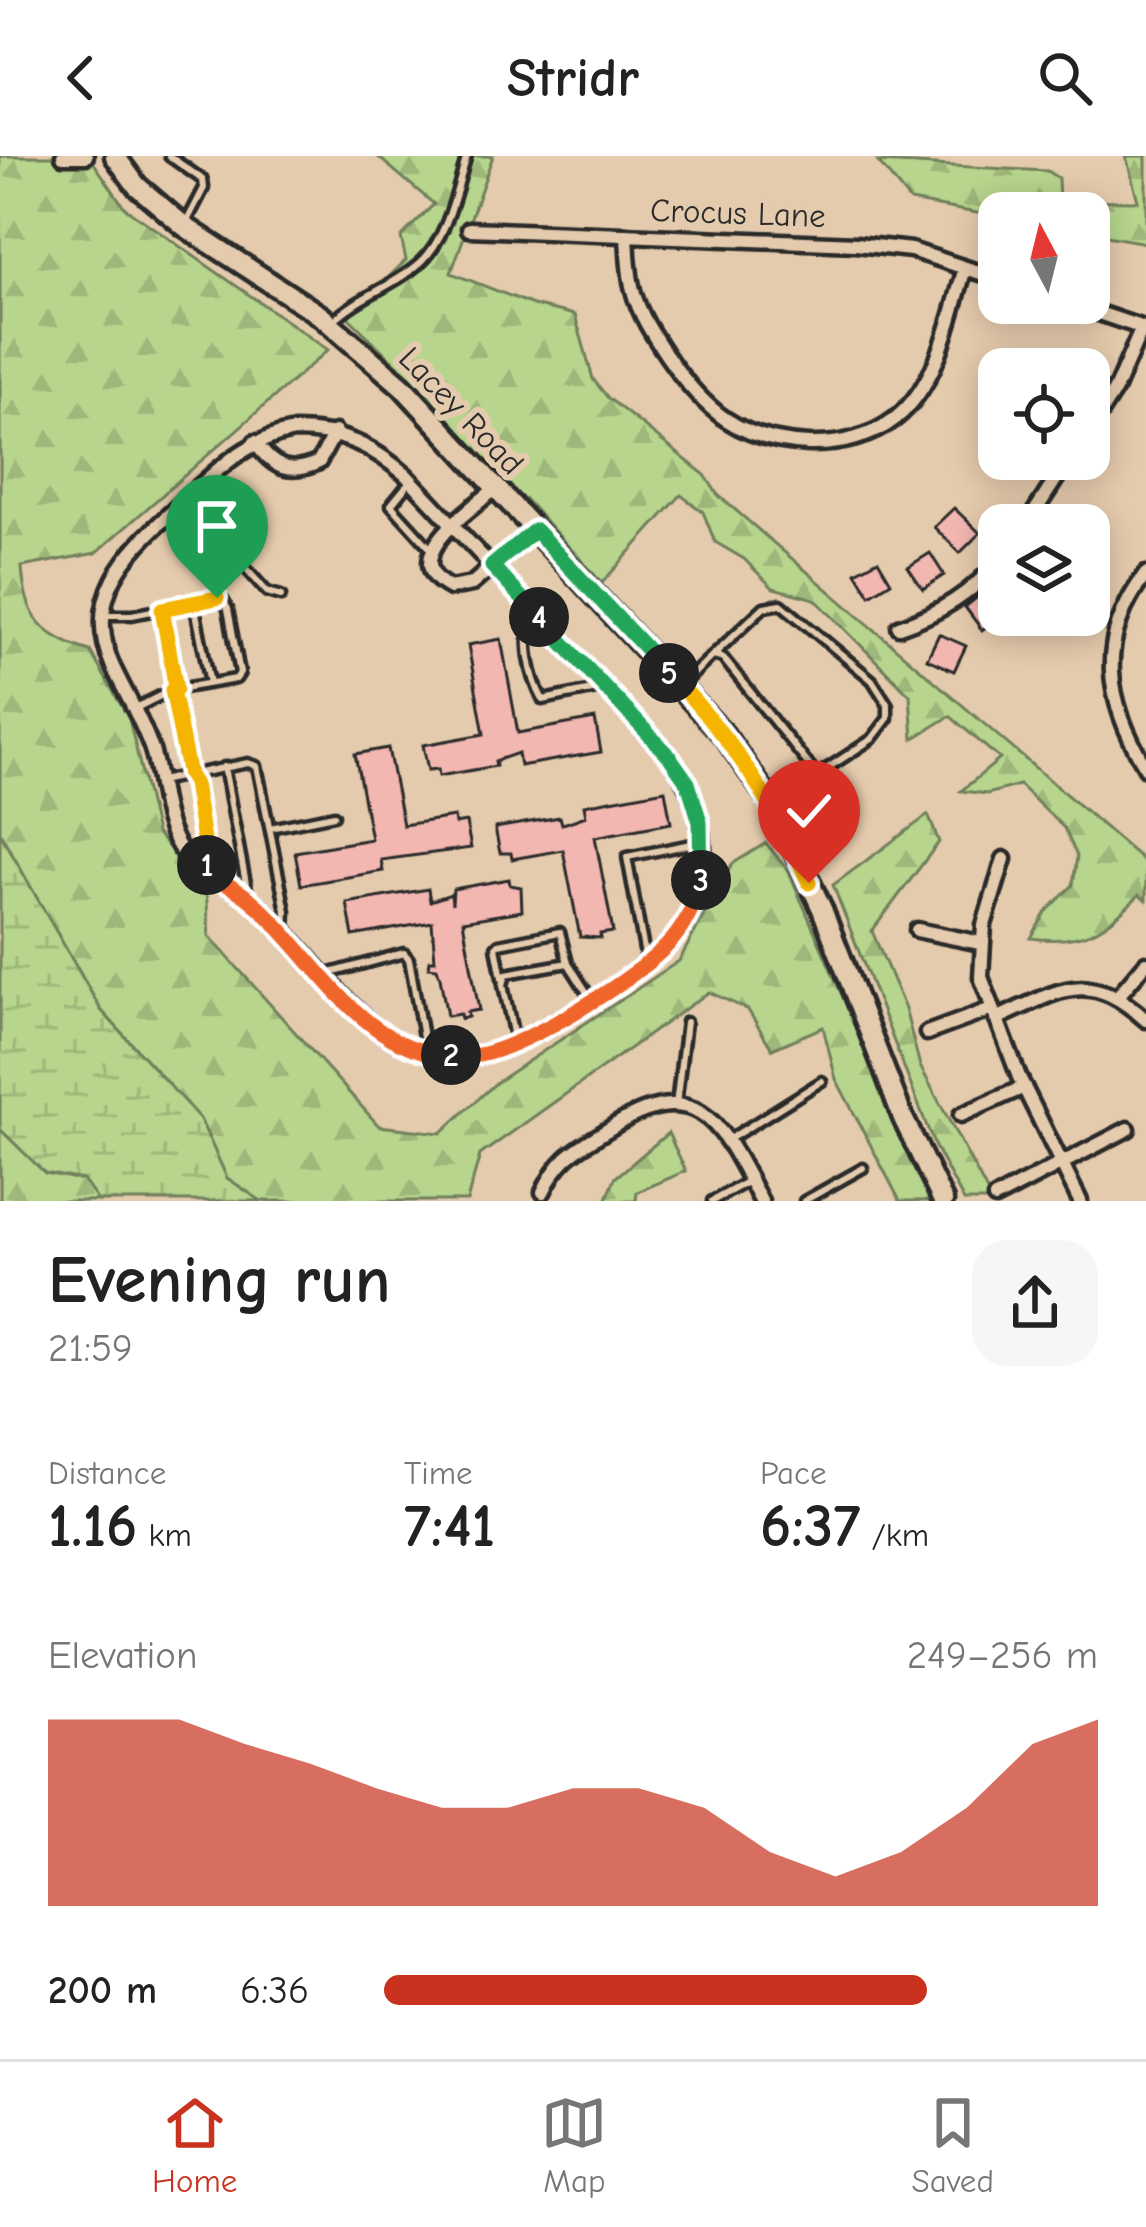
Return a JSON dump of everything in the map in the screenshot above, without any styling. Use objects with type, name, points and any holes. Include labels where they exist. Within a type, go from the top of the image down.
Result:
[{"type":"main road","name":"Lacey Road","points":[[116,156],[137,186],[184,226],[330,324],[402,386],[724,735],[775,808],[822,909],[903,1118],[943,1201]]},
{"type":"street","points":[[63,156],[86,156]]},
{"type":"street","name":"Crocus Lane","points":[[470,229],[856,244],[911,250],[978,272]]},
{"type":"street","points":[[627,235],[634,294],[646,323],[700,402],[726,422],[772,439],[800,443],[842,443],[870,433],[908,406],[937,359],[965,268]]},
{"type":"street","points":[[1110,317],[1144,328],[1110,398]]},
{"type":"street","points":[[294,430],[335,433],[380,453],[412,481],[669,756],[697,805],[700,883],[686,922],[670,943],[592,999],[515,1042],[478,1055],[425,1052],[388,1036],[248,898],[205,872],[177,844],[136,709],[112,664],[104,616],[111,578],[120,564],[230,459],[255,442],[294,430]]},
{"type":"street","points":[[255,442],[268,461],[288,470],[320,463],[335,433]]},
{"type":"street","points":[[496,488],[432,549],[430,567],[436,578],[450,588],[472,584],[535,530]]},
{"type":"street","points":[[1146,574],[1123,610],[1111,669],[1120,722],[1146,768]]},
{"type":"street","points":[[899,628],[956,602],[978,581]]},
{"type":"street","points":[[1004,860],[980,943],[980,977],[1024,1087],[1080,1201]]},
{"type":"street","points":[[917,930],[980,943]]},
{"type":"street","points":[[1118,996],[1146,964]]},
{"type":"street","points":[[927,1033],[1092,987],[1118,996],[1146,1020]]},
{"type":"street","points":[[961,1115],[1024,1087]]},
{"type":"street","points":[[543,1192],[556,1164],[651,1106],[676,1105],[704,1114],[728,1140],[761,1201]]},
{"type":"street","points":[[994,1198],[1128,1130]]},
{"type":"lane","points":[[169,156],[203,180],[204,188],[184,226]]},
{"type":"lane","points":[[330,324],[427,255],[437,240],[467,156]]},
{"type":"lane","points":[[412,481],[392,505],[432,549]]},
{"type":"lane","points":[[185,500],[267,592],[281,596]]},
{"type":"lane","points":[[104,616],[217,598],[228,610],[239,673],[236,679],[174,689],[136,709]]},
{"type":"lane","points":[[194,603],[210,683]]},
{"type":"lane","points":[[681,686],[764,608],[781,604],[880,688],[888,711],[884,727],[775,808]]},
{"type":"lane","points":[[162,609],[189,775],[208,856],[205,872]]},
{"type":"lane","points":[[536,613],[526,637],[543,700],[604,687]]},
{"type":"lane","points":[[713,655],[723,658],[765,706],[817,776]]},
{"type":"lane","points":[[160,781],[224,767],[257,766],[286,910],[285,934]]},
{"type":"lane","points":[[224,767],[248,898]]},
{"type":"lane","points":[[270,828],[334,815]]},
{"type":"lane","points":[[646,962],[627,856],[701,842]]},
{"type":"lane","points":[[515,1042],[499,944],[560,932],[568,963],[592,999]]},
{"type":"lane","points":[[323,975],[404,952],[425,1052]]},
{"type":"lane","points":[[502,978],[568,963]]},
{"type":"lane","points":[[676,1105],[686,1022]]},
{"type":"lane","points":[[728,1140],[823,1082]]},
{"type":"lane","points":[[803,1201],[862,1168]]},
{"type":"lane","points":[[712,1201],[751,1181]]},
{"type":"green space","points":[[0,156],[89,156],[125,208],[328,350],[96,553],[22,567],[27,599],[39,622],[60,639],[90,651],[129,719],[156,833],[206,887],[209,936],[379,1126],[441,1133],[497,1082],[679,961],[732,864],[766,843],[789,872],[902,1135],[936,1201],[900,1201],[836,1079],[823,1027],[772,1049],[748,1010],[709,992],[480,1155],[467,1201],[261,1201],[227,1178],[200,1119],[101,1010],[0,833]]},
{"type":"green space","points":[[377,156],[493,156],[451,273],[533,305],[575,315],[593,379],[608,398],[705,475],[718,495],[1146,863],[1146,900],[1139,895],[1104,926],[1079,937],[1031,938],[1046,912],[1073,885],[1077,856],[1064,828],[1019,785],[987,794],[961,791],[1000,759],[950,716],[913,739],[910,695],[815,599],[773,588],[744,559],[715,542],[703,512],[681,495],[602,583],[428,395],[348,317],[406,260],[401,237],[434,204]]},
{"type":"green space","points":[[1126,156],[1146,156],[1146,243],[1110,237],[1110,201],[1138,201]]},
{"type":"green space","points":[[878,162],[1047,171],[1058,178],[1059,192],[978,192],[978,213],[910,201]]},
{"type":"green space","points":[[928,815],[939,842],[872,931],[905,1009],[920,1066],[992,1201],[964,1201],[935,1147],[833,885]]},
{"type":"green space","points":[[0,833],[101,1010],[200,1119],[227,1178],[261,1201],[98,1201],[83,1180],[45,1173],[0,1129]]},
{"type":"green space","points":[[0,1129],[45,1172],[83,1180],[98,1201],[0,1201]]},
{"type":"green space","points":[[668,1133],[686,1171],[637,1192],[636,1201],[606,1201],[615,1178]]},
{"type":"building","points":[[954,508],[978,535],[960,553],[934,527]]},
{"type":"building","points":[[930,553],[944,575],[923,589],[908,567]]},
{"type":"building","points":[[878,560],[891,582],[870,595],[856,572]]},
{"type":"building","points":[[978,597],[978,625],[965,607]]},
{"type":"building","points":[[939,634],[966,646],[954,671],[927,659]]},
{"type":"building","points":[[501,639],[518,733],[595,719],[601,752],[520,766],[518,753],[495,761],[496,766],[439,776],[438,769],[428,770],[423,745],[484,734],[468,645]]},
{"type":"building","points":[[388,748],[403,825],[454,817],[455,824],[466,822],[471,848],[381,860],[383,871],[301,885],[295,852],[371,839],[355,754]]},
{"type":"building","points":[[665,790],[671,823],[595,837],[613,932],[600,934],[601,938],[580,937],[563,850],[512,859],[511,853],[500,853],[495,828],[560,817],[562,824],[586,816],[584,805]]},
{"type":"building","points":[[509,879],[510,885],[521,887],[522,911],[463,921],[479,1010],[467,1012],[468,1017],[447,1016],[437,968],[429,967],[430,960],[435,960],[432,922],[353,936],[347,903],[428,889],[430,901],[451,894],[452,904],[453,889]]},
{"type":"route","points":[[217,598],[162,609],[176,689],[172,690],[208,856],[205,872],[252,900],[372,1024],[403,1046],[438,1055],[478,1055],[551,1025],[614,986],[670,943],[686,922],[700,883],[700,822],[688,783],[669,756],[492,566],[535,530],[724,735],[775,808],[809,883]]}]
